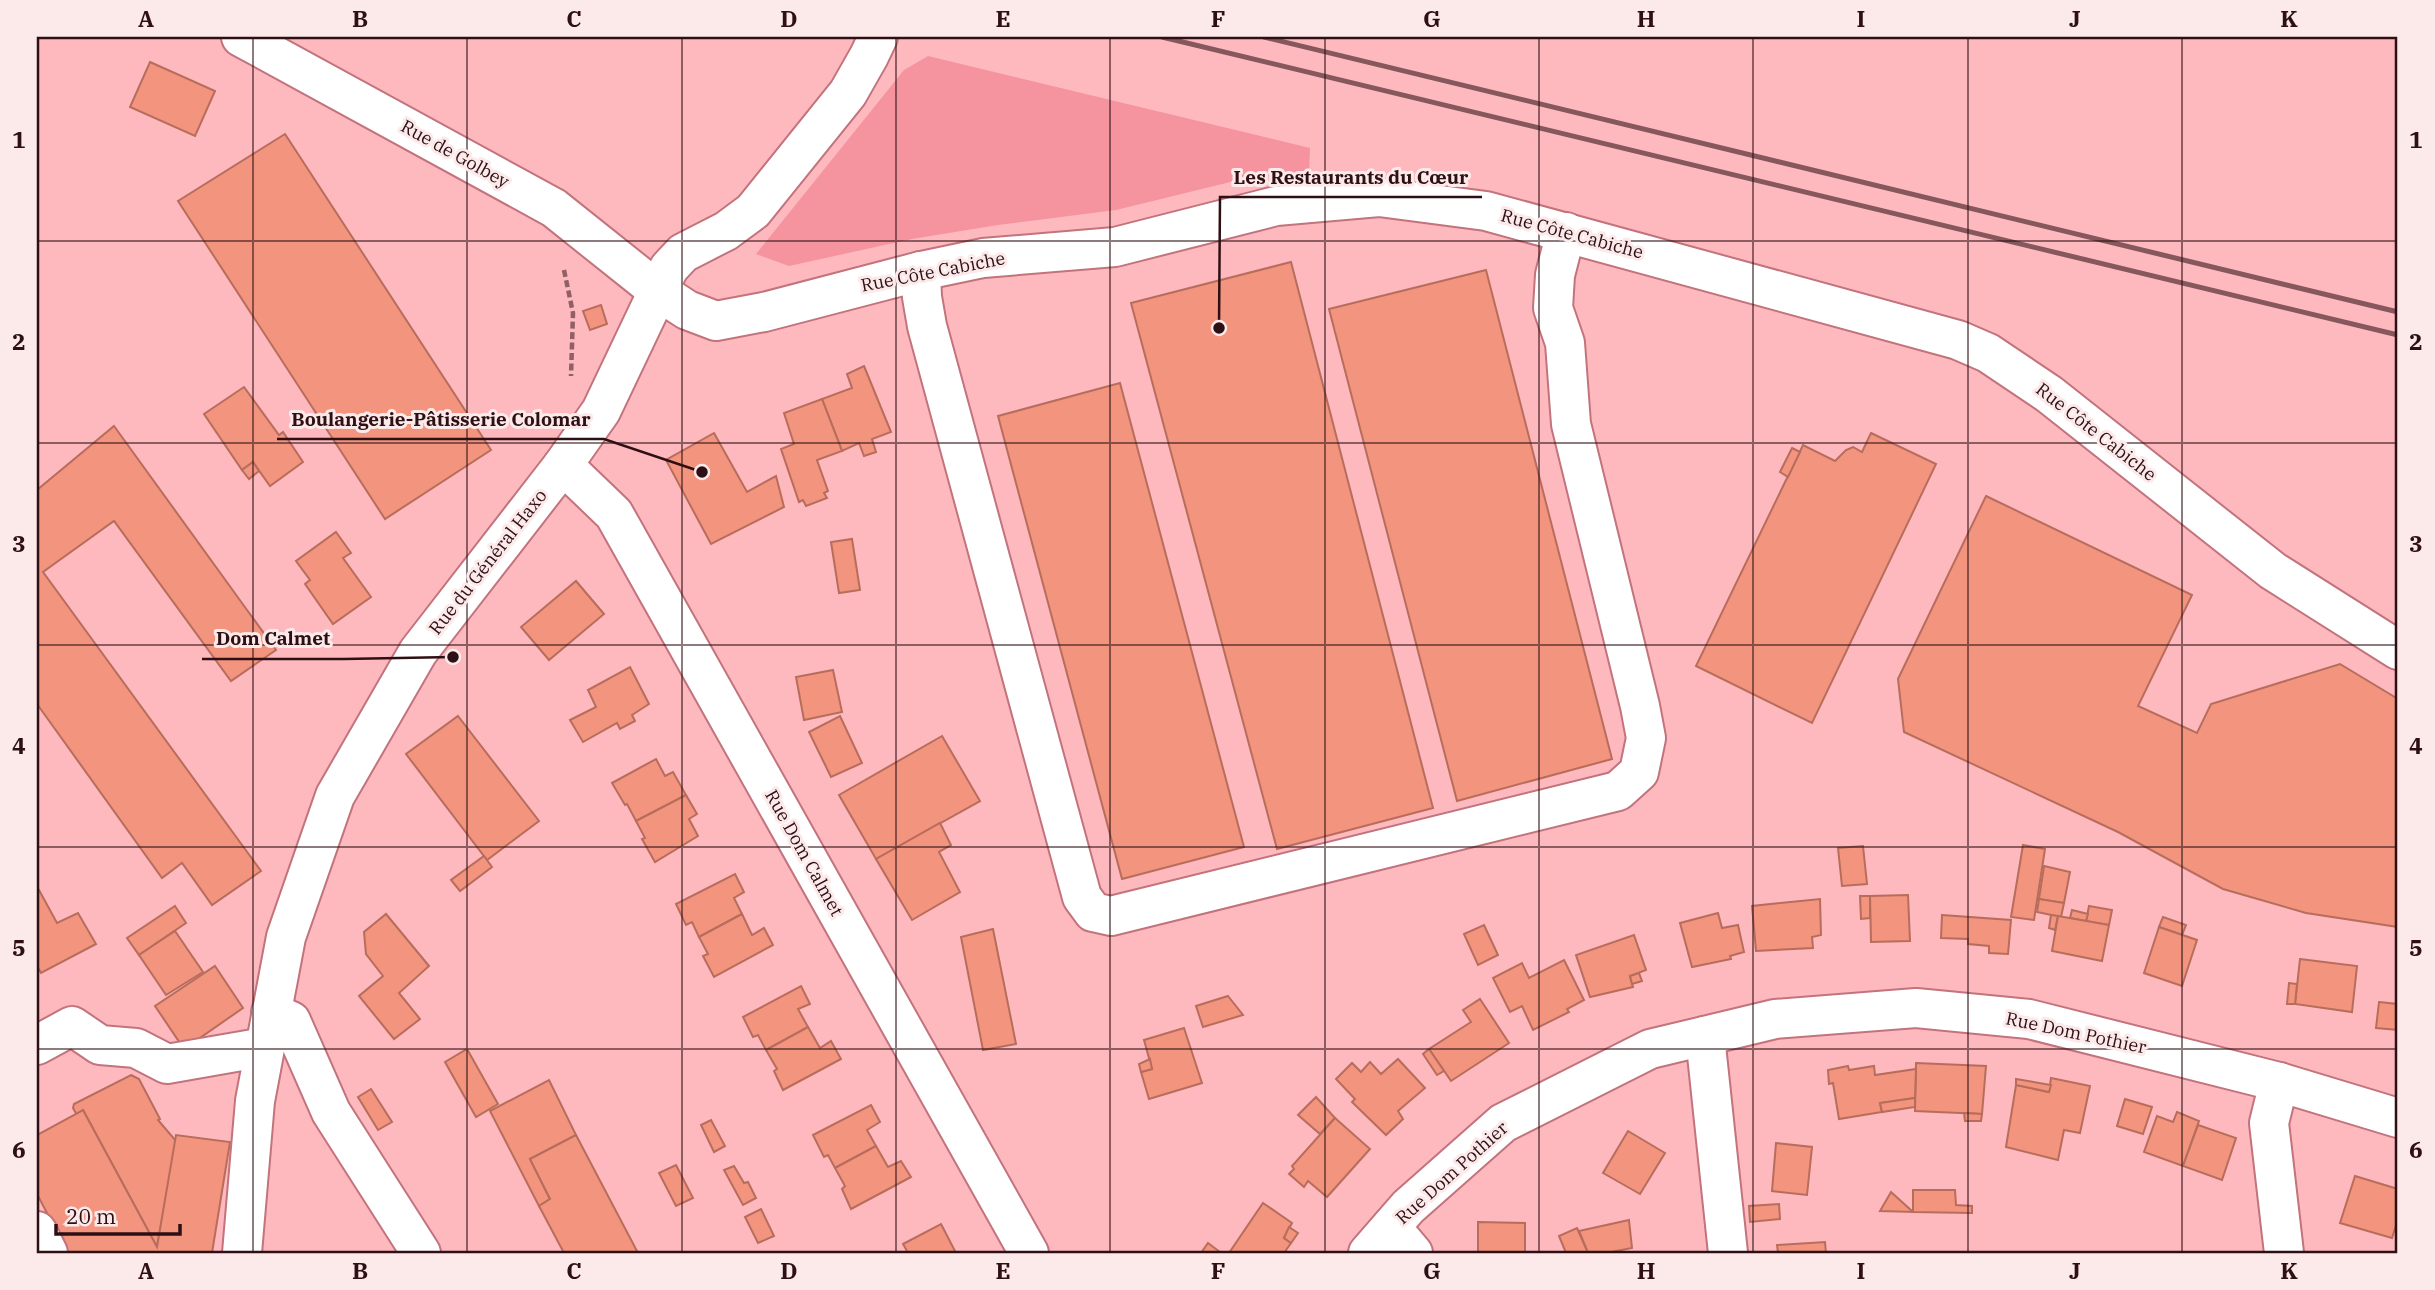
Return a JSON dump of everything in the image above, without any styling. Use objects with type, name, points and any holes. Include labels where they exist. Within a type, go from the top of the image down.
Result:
[{"type":"street","name":"Rue de Golbey","points":[[241,37],[554,208],[658,291]]},
{"type":"street","name":"Rue du Général Haxo","points":[[242,1253],[255,1101],[286,937],[335,796],[418,652],[563,465],[601,411],[669,268],[683,253],[726,232],[753,211],[848,93],[878,37]]},
{"type":"street","name":"Rue Côte Cabiche","points":[[658,291],[687,310],[716,321],[764,312],[921,271],[983,258],[1115,247],[1276,206],[1379,197],[1486,211],[1958,340],[1988,353],[2049,394],[2273,571],[2398,650]]},
{"type":"street","points":[[921,271],[927,327],[1082,897],[1093,912],[1111,916],[1618,791],[1639,772],[1646,738],[1571,424],[1565,343],[1553,308],[1555,275],[1566,232]]},
{"type":"street","name":"Rue Dom Calmet","points":[[563,465],[614,514],[1028,1253]]},
{"type":"street","name":"Rue Dom Pothier","points":[[1391,1245],[1408,1207],[1503,1123],[1650,1049],[1775,1019],[1916,1008],[2029,1019],[2278,1082],[2398,1118]]},
{"type":"street","points":[[37,1045],[72,1026],[100,1045],[136,1048],[167,1064],[291,1021],[331,1112],[421,1253]]},
{"type":"street","points":[[1705,1036],[1728,1253]]},
{"type":"street","points":[[2278,1082],[2269,1123],[2284,1253]]},
{"type":"street","points":[[37,1231],[48,1253]]},
{"type":"path","points":[[563,264],[573,313],[571,388],[601,411]]},
{"type":"shaded area","points":[[928,56],[1310,148],[1309,175],[1263,174],[1116,210],[912,239],[789,266],[756,254],[904,70]]},
{"type":"building","points":[[150,62],[215,91],[195,136],[130,107]]},
{"type":"building","points":[[285,134],[491,450],[385,519],[178,201]]},
{"type":"building","points":[[1291,262],[1433,808],[1277,849],[1131,303]]},
{"type":"building","points":[[1486,270],[1612,759],[1457,801],[1329,309]]},
{"type":"building","points":[[601,305],[607,324],[590,330],[583,311]]},
{"type":"building","points":[[864,366],[891,432],[872,439],[876,452],[864,456],[859,443],[842,451],[822,399],[852,388],[847,374]]},
{"type":"building","points":[[1120,383],[1244,847],[1122,879],[998,416]]},
{"type":"building","points":[[244,387],[279,435],[283,432],[303,462],[270,486],[253,462],[242,470],[204,414]]},
{"type":"building","points":[[822,399],[842,451],[817,460],[828,491],[824,493],[827,498],[806,506],[803,500],[799,502],[781,449],[794,444],[784,413]]},
{"type":"building","points":[[114,426],[276,650],[231,681],[114,521],[43,572],[261,871],[212,905],[182,863],[162,878],[37,704],[37,490]]},
{"type":"building","points":[[714,433],[747,492],[776,476],[784,507],[711,544],[666,460]]},
{"type":"building","points":[[1871,433],[1936,464],[1812,723],[1696,666],[1803,445],[1835,461],[1853,447],[1862,452]]},
{"type":"building","points":[[1792,448],[1800,452],[1788,477],[1780,472]]},
{"type":"building","points":[[253,462],[259,471],[249,479],[242,470]]},
{"type":"building","points":[[1986,496],[2192,595],[2138,706],[2197,733],[2211,704],[2340,664],[2398,699],[2398,927],[2306,913],[2223,889],[2118,832],[1904,732],[1898,679]]},
{"type":"building","points":[[336,532],[351,553],[343,558],[371,597],[333,624],[305,584],[310,580],[296,561]]},
{"type":"building","points":[[852,539],[860,590],[839,593],[831,542]]},
{"type":"building","points":[[576,581],[604,614],[549,660],[521,627]]},
{"type":"building","points":[[630,667],[649,704],[632,715],[635,721],[620,729],[617,723],[583,742],[570,720],[596,707],[588,690]]},
{"type":"building","points":[[833,670],[842,712],[804,720],[796,677]]},
{"type":"building","points":[[458,716],[539,821],[487,860],[406,754]]},
{"type":"building","points":[[840,716],[862,763],[831,777],[809,732]]},
{"type":"building","points":[[942,736],[980,801],[876,859],[839,795]]},
{"type":"building","points":[[656,759],[665,776],[673,772],[686,795],[636,821],[612,783]]},
{"type":"building","points":[[686,795],[697,814],[689,819],[698,836],[655,862],[642,839],[645,838],[636,821]]},
{"type":"building","points":[[940,823],[951,845],[939,852],[960,892],[912,920],[876,859]]},
{"type":"building","points":[[2023,845],[2045,849],[2034,920],[2011,917]]},
{"type":"building","points":[[1863,846],[1867,884],[1842,886],[1838,848]]},
{"type":"building","points":[[484,856],[492,867],[460,891],[451,880]]},
{"type":"building","points":[[2044,866],[2070,872],[2064,903],[2039,899]]},
{"type":"building","points":[[735,874],[744,892],[734,898],[742,914],[699,937],[692,922],[686,925],[676,904]]},
{"type":"building","points":[[39,890],[57,923],[78,913],[96,944],[41,973],[37,966]]},
{"type":"building","points":[[1908,895],[1910,941],[1871,942],[1870,896]]},
{"type":"building","points":[[1860,896],[1870,896],[1870,918],[1861,919]]},
{"type":"building","points":[[1820,899],[1821,935],[1812,937],[1813,948],[1756,951],[1752,906]]},
{"type":"building","points":[[2039,899],[2064,903],[2061,917],[2037,912]]},
{"type":"building","points":[[175,906],[186,923],[139,955],[127,938]]},
{"type":"building","points":[[2089,906],[2112,910],[2109,925],[2086,921]]},
{"type":"building","points":[[2072,910],[2088,914],[2086,921],[2070,918]]},
{"type":"building","points":[[1718,913],[1722,928],[1738,925],[1744,952],[1730,956],[1731,959],[1692,967],[1680,923]]},
{"type":"building","points":[[386,914],[429,966],[399,993],[420,1019],[394,1039],[359,996],[383,976],[366,954],[364,932]]},
{"type":"building","points":[[742,914],[752,935],[764,928],[773,945],[714,977],[703,956],[708,954],[699,937]]},
{"type":"building","points":[[1942,915],[2011,920],[2008,954],[1989,953],[1989,946],[1968,944],[1968,939],[1941,938]]},
{"type":"building","points":[[2051,915],[2058,916],[2055,930],[2049,928]]},
{"type":"building","points":[[2058,916],[2109,925],[2102,961],[2052,951]]},
{"type":"building","points":[[2163,917],[2186,925],[2182,935],[2159,927]]},
{"type":"building","points":[[1484,925],[1498,955],[1478,965],[1464,934]]},
{"type":"building","points":[[2159,927],[2197,940],[2182,986],[2144,973]]},
{"type":"building","points":[[993,929],[1016,1044],[983,1050],[961,937]]},
{"type":"building","points":[[175,931],[203,972],[166,995],[139,955]]},
{"type":"building","points":[[1634,935],[1646,970],[1630,976],[1633,987],[1590,997],[1576,955]]},
{"type":"building","points":[[2300,959],[2357,966],[2352,1012],[2295,1004]]},
{"type":"building","points":[[1564,960],[1584,1000],[1567,1009],[1569,1012],[1533,1030],[1522,1006],[1510,1012],[1493,978],[1522,963],[1529,978]]},
{"type":"building","points":[[215,966],[243,1008],[184,1049],[155,1006]]},
{"type":"building","points":[[1639,973],[1642,981],[1632,984],[1630,976]]},
{"type":"building","points":[[2289,983],[2297,984],[2295,1004],[2287,1004]]},
{"type":"building","points":[[801,986],[810,1004],[798,1009],[808,1027],[766,1050],[758,1035],[753,1037],[743,1017]]},
{"type":"building","points":[[1228,996],[1243,1015],[1203,1027],[1196,1006]]},
{"type":"building","points":[[1480,999],[1509,1043],[1451,1081],[1429,1049],[1471,1022],[1463,1010]]},
{"type":"building","points":[[2379,1002],[2398,1004],[2398,1030],[2376,1028]]},
{"type":"building","points":[[808,1027],[820,1048],[831,1041],[841,1059],[783,1090],[774,1071],[777,1069],[766,1050]]},
{"type":"building","points":[[1184,1028],[1202,1083],[1149,1099],[1141,1072],[1152,1069],[1144,1040]]},
{"type":"building","points":[[467,1049],[498,1104],[476,1117],[445,1062]]},
{"type":"building","points":[[1429,1049],[1444,1071],[1437,1075],[1423,1054]]},
{"type":"building","points":[[1150,1059],[1152,1069],[1141,1072],[1139,1064]]},
{"type":"building","points":[[1398,1059],[1425,1088],[1398,1111],[1403,1119],[1386,1135],[1352,1102],[1355,1099],[1336,1079],[1352,1063],[1361,1072],[1370,1062],[1381,1074]]},
{"type":"building","points":[[1916,1063],[1986,1066],[1982,1114],[1915,1111]]},
{"type":"building","points":[[1848,1066],[1849,1070],[1874,1066],[1875,1075],[1916,1069],[1915,1098],[1880,1103],[1882,1112],[1839,1119],[1828,1070]]},
{"type":"building","points":[[131,1075],[139,1079],[160,1119],[158,1120],[176,1141],[157,1247],[83,1110],[77,1115],[73,1108],[74,1104]]},
{"type":"building","points":[[2051,1078],[2090,1086],[2080,1133],[2064,1130],[2058,1160],[2006,1147],[2016,1085],[2049,1092]]},
{"type":"building","points":[[2016,1079],[2051,1085],[2049,1092],[2016,1085]]},
{"type":"building","points":[[549,1080],[576,1135],[530,1159],[550,1199],[539,1206],[490,1111]]},
{"type":"building","points":[[371,1089],[392,1122],[378,1130],[358,1097]]},
{"type":"building","points":[[1316,1097],[1335,1118],[1320,1134],[1298,1115]]},
{"type":"building","points":[[1915,1098],[1915,1107],[1882,1112],[1880,1103]]},
{"type":"building","points":[[2125,1099],[2152,1107],[2143,1134],[2117,1126]]},
{"type":"building","points":[[871,1105],[880,1122],[867,1130],[876,1146],[835,1168],[828,1155],[824,1157],[813,1135]]},
{"type":"building","points":[[83,1110],[157,1247],[176,1135],[230,1142],[212,1253],[68,1253],[37,1194],[37,1135]]},
{"type":"building","points":[[2177,1112],[2199,1121],[2183,1166],[2144,1152],[2157,1116],[2173,1122]]},
{"type":"building","points":[[1964,1113],[1982,1114],[1981,1121],[1965,1121]]},
{"type":"building","points":[[1335,1118],[1370,1149],[1327,1197],[1308,1181],[1304,1187],[1289,1174],[1294,1169],[1292,1166]]},
{"type":"building","points":[[711,1120],[725,1146],[714,1152],[701,1125]]},
{"type":"building","points":[[2198,1125],[2236,1138],[2222,1180],[2183,1166]]},
{"type":"building","points":[[1628,1131],[1665,1153],[1640,1194],[1603,1173]]},
{"type":"building","points":[[576,1135],[638,1253],[564,1253],[539,1206],[550,1199],[530,1159]]},
{"type":"building","points":[[1776,1143],[1812,1147],[1807,1195],[1772,1191]]},
{"type":"building","points":[[876,1146],[888,1167],[901,1161],[911,1177],[851,1209],[842,1189],[845,1186],[835,1168]]},
{"type":"building","points":[[676,1165],[693,1198],[676,1206],[659,1173]]},
{"type":"building","points":[[734,1166],[744,1183],[748,1182],[756,1198],[743,1205],[724,1170]]},
{"type":"building","points":[[2355,1176],[2398,1189],[2398,1219],[2392,1238],[2340,1223]]},
{"type":"building","points":[[1913,1190],[1955,1190],[1956,1205],[1972,1206],[1972,1213],[1913,1212]]},
{"type":"building","points":[[1891,1192],[1913,1212],[1880,1211]]},
{"type":"building","points":[[1263,1203],[1292,1223],[1284,1238],[1291,1243],[1284,1253],[1229,1253]]},
{"type":"building","points":[[1779,1204],[1780,1219],[1750,1222],[1749,1206]]},
{"type":"building","points":[[761,1209],[774,1236],[758,1243],[745,1217]]},
{"type":"building","points":[[1629,1220],[1632,1248],[1588,1253],[1579,1231]]},
{"type":"building","points":[[1478,1222],[1525,1223],[1525,1253],[1478,1253]]},
{"type":"building","points":[[941,1224],[956,1253],[908,1253],[903,1244]]},
{"type":"building","points":[[1289,1227],[1298,1233],[1291,1243],[1284,1238]]},
{"type":"building","points":[[1577,1228],[1588,1253],[1566,1253],[1559,1236]]},
{"type":"building","points":[[1825,1242],[1826,1253],[1778,1253],[1777,1245]]},
{"type":"building","points":[[1208,1243],[1220,1252],[1201,1253]]},
{"type":"railway","points":[[1162,37],[2398,335]]},
{"type":"railway","points":[[1264,37],[2398,312]]},
{"type":"place","name":"Les Restaurants du Cœur","points":[[1219,328]]},
{"type":"place","name":"Boulangerie-Pâtisserie Colomar","points":[[702,472]]},
{"type":"place","name":"Dom Calmet","points":[[453,657]]}]
